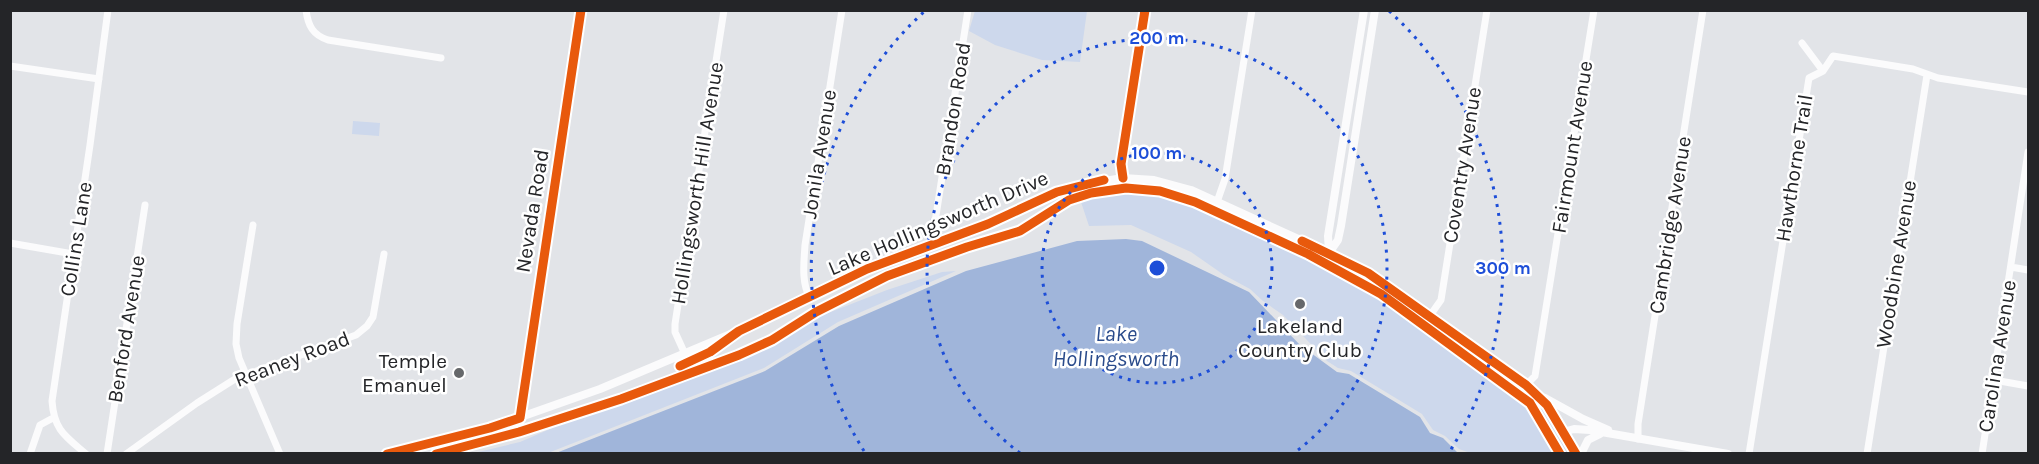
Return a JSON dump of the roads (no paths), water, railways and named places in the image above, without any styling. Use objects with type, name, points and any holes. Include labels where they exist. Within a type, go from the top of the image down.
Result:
[{"type":"street","name":"Collins Lane","points":[[53,418],[54,380],[108,10]]},
{"type":"street","points":[[306,10],[307,21],[319,37],[441,58]]},
{"type":"street","name":"Nevada Road","points":[[520,418],[581,10]]},
{"type":"street","name":"Hollingsworth Hill Avenue","points":[[685,354],[675,332],[675,324],[724,10]]},
{"type":"street","name":"Jonila Avenue","points":[[810,298],[806,290],[805,245],[842,10]]},
{"type":"street","name":"Brandon Road","points":[[938,242],[935,222],[968,10]]},
{"type":"street","points":[[1123,178],[1121,164],[1145,10]]},
{"type":"street","points":[[1217,202],[1225,179],[1252,10]]},
{"type":"street","points":[[1329,253],[1328,236],[1364,10]]},
{"type":"street","points":[[1329,253],[1340,233],[1375,10]]},
{"type":"street","name":"Coventry Avenue","points":[[1429,316],[1441,300],[1487,10]]},
{"type":"street","name":"Fairmount Avenue","points":[[1528,387],[1535,376],[1594,10]]},
{"type":"street","name":"Cambridge Avenue","points":[[1638,439],[1638,424],[1703,10]]},
{"type":"street","points":[[1802,43],[1823,70]]},
{"type":"street","name":"Hawthorne Trail","points":[[1749,453],[1809,78],[1823,70],[1833,56],[1913,69],[1927,75],[2028,93]]},
{"type":"street","points":[[1355,65],[1366,67]]},
{"type":"street","points":[[10,66],[99,80]]},
{"type":"street","name":"Woodbine Avenue","points":[[1867,453],[1927,75]]},
{"type":"street","name":"Carolina Avenue","points":[[1982,453],[2028,152]]},
{"type":"street","name":"Lake Hollingsworth Drive","points":[[387,453],[490,428],[609,386],[752,325],[867,269],[988,224],[1057,192],[1079,185],[1123,178],[1143,179],[1191,190],[1368,273],[1528,387],[1547,405],[1576,453]]},
{"type":"street","name":"Benford Avenue","points":[[107,453],[145,205]]},
{"type":"street","points":[[253,225],[236,333],[239,358],[280,453]]},
{"type":"street","points":[[10,243],[73,254]]},
{"type":"street","name":"Reaney Road","points":[[126,453],[235,379],[356,335],[373,316],[384,254]]},
{"type":"street","points":[[2011,267],[2028,270]]},
{"type":"street","points":[[1994,380],[2028,386]]},
{"type":"street","points":[[1528,387],[1570,413],[1616,435]]},
{"type":"street","points":[[30,453],[40,425],[53,418],[67,438],[86,453]]},
{"type":"street","points":[[1563,432],[1574,429],[1728,453]]},
{"type":"street","points":[[1581,453],[1588,440],[1603,433]]},
{"type":"water","name":"Lake Hollingsworth","points":[[1126,239],[1142,241],[1249,292],[1300,345],[1337,372],[1349,374],[1420,417],[1430,433],[1443,438],[1461,453],[556,453],[765,371],[839,326],[966,271],[1077,241]]},
{"type":"place","name":"Lakeland Country Club","points":[[1300,304]]},
{"type":"place","name":"Temple Emanuel","points":[[459,373]]}]
